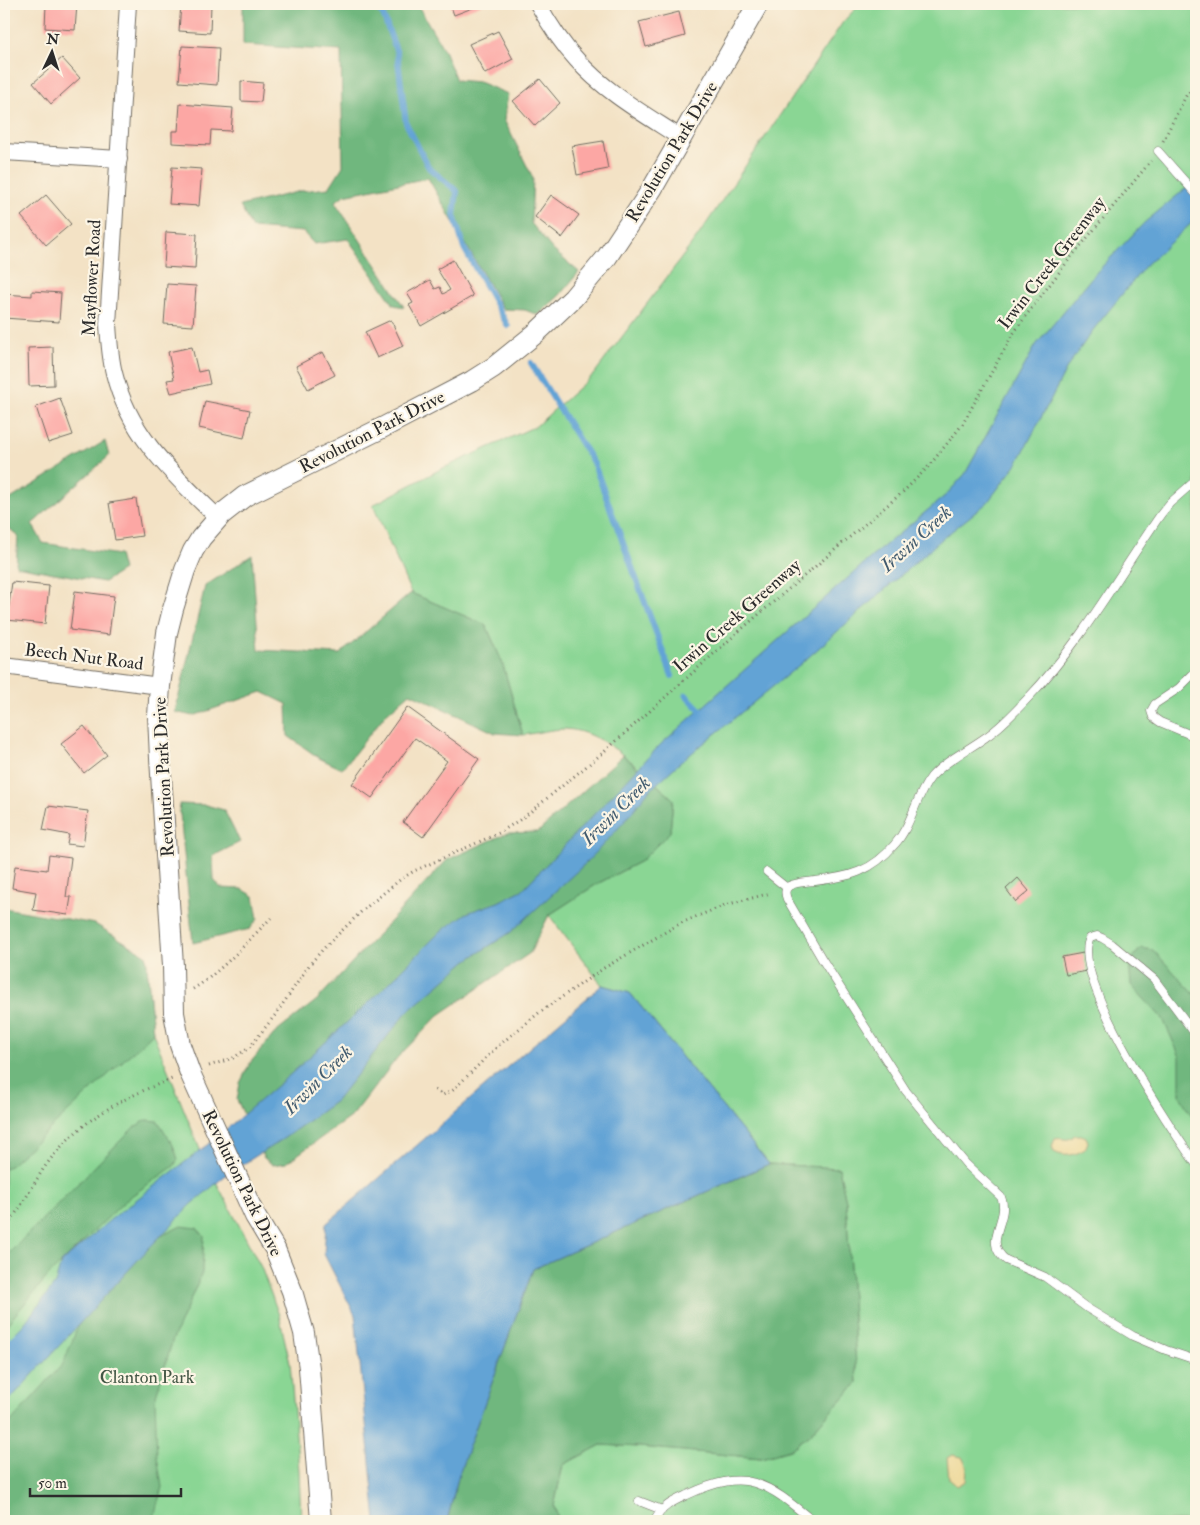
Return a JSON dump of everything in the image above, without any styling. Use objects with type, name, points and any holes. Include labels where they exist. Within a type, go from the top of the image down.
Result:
[{"type":"street","name":"Mayflower Road","points":[[128,4],[108,324],[110,358],[125,407],[142,437],[165,467],[218,518]]},
{"type":"street","points":[[538,4],[557,35],[588,71],[634,108],[681,138]]},
{"type":"street","name":"Revolution Park Drive","points":[[321,1521],[309,1368],[304,1333],[292,1291],[275,1249],[255,1216],[210,1119],[180,1045],[174,1013],[167,854],[158,716],[160,686],[172,608],[193,550],[218,518],[245,496],[472,381],[494,367],[536,334],[573,298],[607,257],[652,189],[758,4]]},
{"type":"street","points":[[4,152],[119,159]]},
{"type":"street","name":"Beech Nut Road","points":[[4,666],[160,686]]},
{"type":"lane","points":[[1158,151],[1196,194]]},
{"type":"lane","points":[[787,888],[792,885],[857,873],[866,870],[882,858],[898,841],[924,788],[932,776],[988,736],[1028,698],[1073,643],[1161,514],[1170,503],[1196,480]]},
{"type":"lane","points":[[1196,671],[1171,694],[1155,704],[1151,711],[1156,720],[1196,737]]},
{"type":"lane","points":[[767,872],[787,888]]},
{"type":"lane","points":[[787,888],[786,895],[792,909],[906,1091],[966,1164],[1003,1201],[1003,1211],[996,1240],[1000,1256],[1045,1278],[1087,1308],[1133,1336],[1196,1360]]},
{"type":"lane","points":[[1196,1035],[1148,975],[1112,944],[1097,936],[1090,938],[1087,954],[1096,989],[1132,1066],[1196,1164]]},
{"type":"lane","points":[[655,1521],[662,1510],[677,1500],[716,1483],[729,1480],[750,1480],[771,1489],[813,1521]]},
{"type":"lane","points":[[638,1501],[662,1510]]},
{"type":"path","name":"Irwin Creek Greenway","points":[[202,1069],[241,1054],[249,1048],[264,1030],[301,976],[324,948],[363,910],[401,879],[414,871],[499,833],[524,817],[604,752],[729,639],[904,491],[929,466],[962,425],[1013,334],[1030,310],[1114,205],[1144,172],[1158,151],[1186,96],[1196,84]]},
{"type":"path","points":[[435,1090],[439,1094],[447,1094],[498,1046],[540,1012],[604,968],[681,923],[725,905],[787,888]]},
{"type":"path","points":[[192,989],[201,984],[239,950],[271,918]]},
{"type":"path","points":[[4,1229],[54,1155],[76,1131],[126,1098],[178,1077]]},
{"type":"green space","points":[[243,4],[417,4],[444,50],[456,80],[479,82],[508,94],[504,120],[533,178],[531,223],[553,250],[579,272],[559,296],[538,315],[525,310],[503,309],[428,178],[344,195],[335,202],[404,307],[394,305],[348,239],[314,244],[303,232],[252,228],[240,206],[301,191],[329,188],[343,166],[341,51],[243,45]]},
{"type":"green space","points":[[860,4],[1196,4],[1196,1521],[559,1521],[554,1506],[563,1465],[601,1445],[761,1458],[790,1450],[809,1435],[857,1383],[846,1202],[839,1168],[769,1164],[630,993],[602,985],[549,915],[597,884],[641,861],[670,832],[673,799],[624,755],[595,737],[565,729],[523,735],[502,662],[486,625],[411,593],[373,505],[439,470],[536,426],[594,374],[698,236],[843,22]]},
{"type":"green space","points":[[105,441],[109,456],[32,524],[43,543],[119,555],[123,570],[104,582],[16,566],[18,536],[4,524],[4,503]]},
{"type":"green space","points":[[252,555],[259,650],[340,654],[411,593],[486,625],[502,662],[523,735],[495,733],[410,693],[385,715],[342,769],[319,758],[288,736],[287,704],[262,692],[193,716],[175,712],[205,586]]},
{"type":"green space","points":[[623,755],[673,799],[670,832],[641,861],[597,884],[549,915],[530,953],[439,1015],[397,1058],[353,1115],[286,1163],[273,1165],[264,1158],[237,1100],[240,1083],[250,1063],[274,1034],[317,1000],[447,860],[507,833],[538,832]]},
{"type":"green space","points":[[179,804],[206,805],[224,810],[240,842],[213,856],[214,880],[221,888],[242,889],[254,896],[258,919],[250,929],[193,943]]},
{"type":"green space","points":[[4,908],[95,924],[146,955],[153,1033],[4,1170]]},
{"type":"green space","points":[[1141,948],[1153,950],[1196,996],[1196,1123],[1180,1096],[1180,1057],[1163,1019],[1131,985],[1129,962]]},
{"type":"green space","name":"Clanton Park","points":[[4,949],[146,955],[153,1033],[203,1157],[261,1267],[279,1315],[290,1363],[301,1521],[4,1521]]},
{"type":"green space","points":[[147,1120],[158,1121],[173,1145],[178,1159],[174,1166],[127,1199],[48,1276],[4,1328],[4,1258],[134,1127]]},
{"type":"green space","points":[[769,1164],[839,1168],[846,1202],[857,1383],[809,1435],[790,1450],[761,1458],[601,1445],[563,1465],[554,1506],[559,1521],[447,1521],[459,1474],[533,1269]]},
{"type":"green space","points":[[181,1226],[197,1228],[204,1236],[202,1273],[173,1339],[155,1399],[157,1456],[162,1487],[153,1521],[4,1521],[4,1429],[63,1364],[85,1309],[127,1253]]},
{"type":"sand","points":[[1075,1135],[1086,1137],[1088,1142],[1085,1149],[1070,1155],[1054,1152],[1052,1146],[1055,1139],[1067,1139]]},
{"type":"sand","points":[[952,1455],[962,1457],[967,1467],[966,1481],[957,1486],[949,1479],[947,1458]]},
{"type":"water","name":"Irwin Creek","points":[[1196,180],[1196,219],[1146,265],[1093,330],[1068,366],[1018,462],[987,503],[943,538],[803,662],[676,766],[647,793],[624,822],[587,862],[511,932],[466,961],[406,1013],[336,1101],[283,1139],[226,1175],[191,1205],[148,1249],[4,1406],[4,1344],[23,1325],[55,1284],[61,1263],[110,1220],[211,1142],[292,1073],[380,992],[441,931],[467,913],[498,902],[522,890],[660,745],[877,552],[946,495],[965,474],[1036,345],[1092,277],[1144,223]]},
{"type":"water","points":[[602,985],[630,993],[769,1164],[533,1269],[459,1474],[447,1521],[376,1521],[355,1315],[324,1254],[326,1224]]},
{"type":"building","points":[[46,4],[77,4],[75,30],[45,28]]},
{"type":"building","points":[[181,4],[211,4],[210,33],[179,31]]},
{"type":"building","points":[[450,4],[483,4],[454,15]]},
{"type":"building","points":[[679,12],[685,36],[646,47],[639,22]]},
{"type":"building","points":[[498,31],[513,59],[485,74],[469,44]]},
{"type":"building","points":[[182,46],[219,48],[217,85],[179,82]]},
{"type":"building","points":[[62,58],[80,78],[51,104],[33,83]]},
{"type":"building","points":[[540,79],[560,103],[535,126],[513,101]]},
{"type":"building","points":[[241,81],[263,83],[261,102],[241,101]]},
{"type":"building","points":[[180,104],[233,108],[231,131],[211,130],[210,145],[172,143],[172,131],[178,131]]},
{"type":"building","points":[[603,141],[608,169],[577,175],[572,146]]},
{"type":"building","points":[[172,167],[202,169],[199,206],[169,204]]},
{"type":"building","points":[[46,195],[71,224],[46,245],[21,216]]},
{"type":"building","points":[[551,195],[579,215],[562,238],[535,217]]},
{"type":"building","points":[[166,232],[197,234],[195,269],[164,267]]},
{"type":"building","points":[[453,260],[473,296],[421,326],[409,305],[413,303],[407,293],[430,280],[435,289],[440,287],[443,294],[450,290],[437,269]]},
{"type":"building","points":[[167,284],[196,286],[193,326],[164,324]]},
{"type":"building","points":[[32,291],[61,293],[59,322],[4,318],[4,294],[32,296]]},
{"type":"building","points":[[391,320],[403,346],[377,358],[365,332]]},
{"type":"building","points":[[53,347],[54,385],[29,386],[28,348]]},
{"type":"building","points":[[192,347],[198,372],[207,370],[210,384],[171,393],[167,380],[174,379],[168,352]]},
{"type":"building","points":[[323,352],[335,375],[308,389],[296,366]]},
{"type":"building","points":[[60,398],[73,435],[48,443],[36,407]]},
{"type":"building","points":[[205,401],[250,410],[244,438],[199,428]]},
{"type":"building","points":[[136,499],[142,536],[115,540],[109,503]]},
{"type":"building","points":[[12,582],[49,586],[45,624],[7,620]]},
{"type":"building","points":[[75,591],[114,596],[109,635],[70,630]]},
{"type":"building","points":[[407,707],[479,759],[423,837],[403,822],[447,761],[415,738],[372,798],[352,784]]},
{"type":"building","points":[[84,726],[107,755],[84,773],[61,744]]},
{"type":"building","points":[[48,806],[88,811],[83,846],[67,844],[69,835],[43,830]]},
{"type":"building","points":[[49,855],[71,858],[66,897],[71,897],[68,915],[33,910],[36,892],[12,888],[15,866],[47,870]]},
{"type":"building","points":[[1018,878],[1029,891],[1016,902],[1006,889]]},
{"type":"building","points":[[1083,953],[1087,971],[1066,975],[1062,957]]},
{"type":"waterway","points":[[373,4],[383,15],[397,53],[406,123],[429,168],[457,191],[454,215],[464,248],[508,326]]},
{"type":"waterway","points":[[531,363],[594,464],[672,676]]},
{"type":"waterway","points":[[686,695],[706,716]]}]
